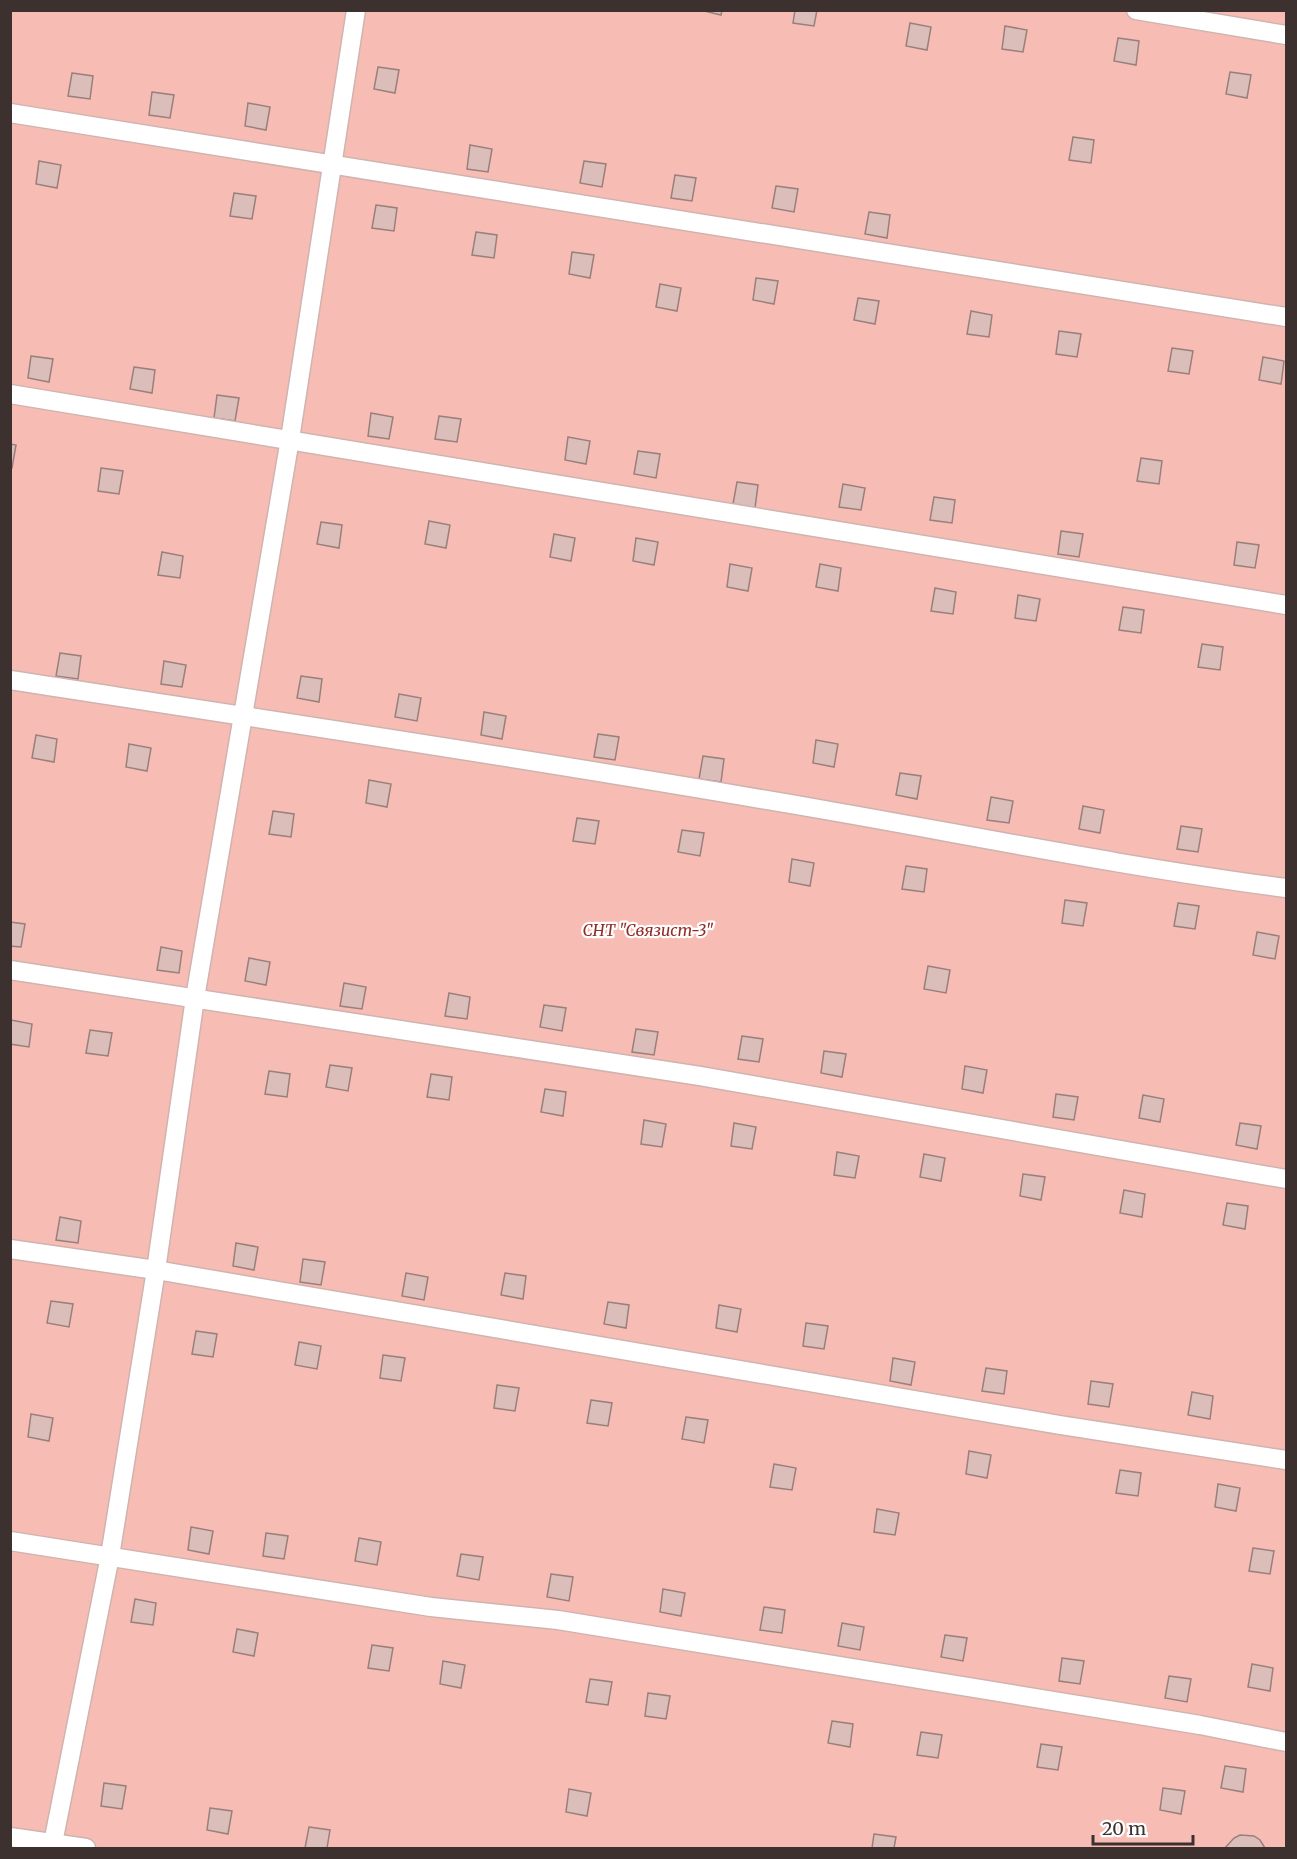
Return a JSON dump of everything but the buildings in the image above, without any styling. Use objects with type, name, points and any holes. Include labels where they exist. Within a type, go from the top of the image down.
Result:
[{"type":"lane","points":[[53,1846],[110,1556],[156,1270],[195,998],[290,439],[356,10]]},
{"type":"lane","points":[[1136,10],[1287,35]]},
{"type":"lane","points":[[10,112],[1287,317]]},
{"type":"lane","points":[[10,394],[1287,604]]},
{"type":"lane","points":[[10,680],[823,810],[1189,875],[1287,888]]},
{"type":"lane","points":[[10,970],[700,1076],[1287,1179]]},
{"type":"lane","points":[[10,1249],[156,1270],[1060,1425],[1287,1460]]},
{"type":"lane","points":[[10,1541],[431,1607],[570,1622],[1188,1723],[1287,1742]]},
{"type":"lane","points":[[10,1837],[53,1846],[87,1848]]},
{"type":"green space","name":"СНТ \"Связист-3\"","points":[[11,11],[1286,11],[1286,1848],[11,1848]]}]
